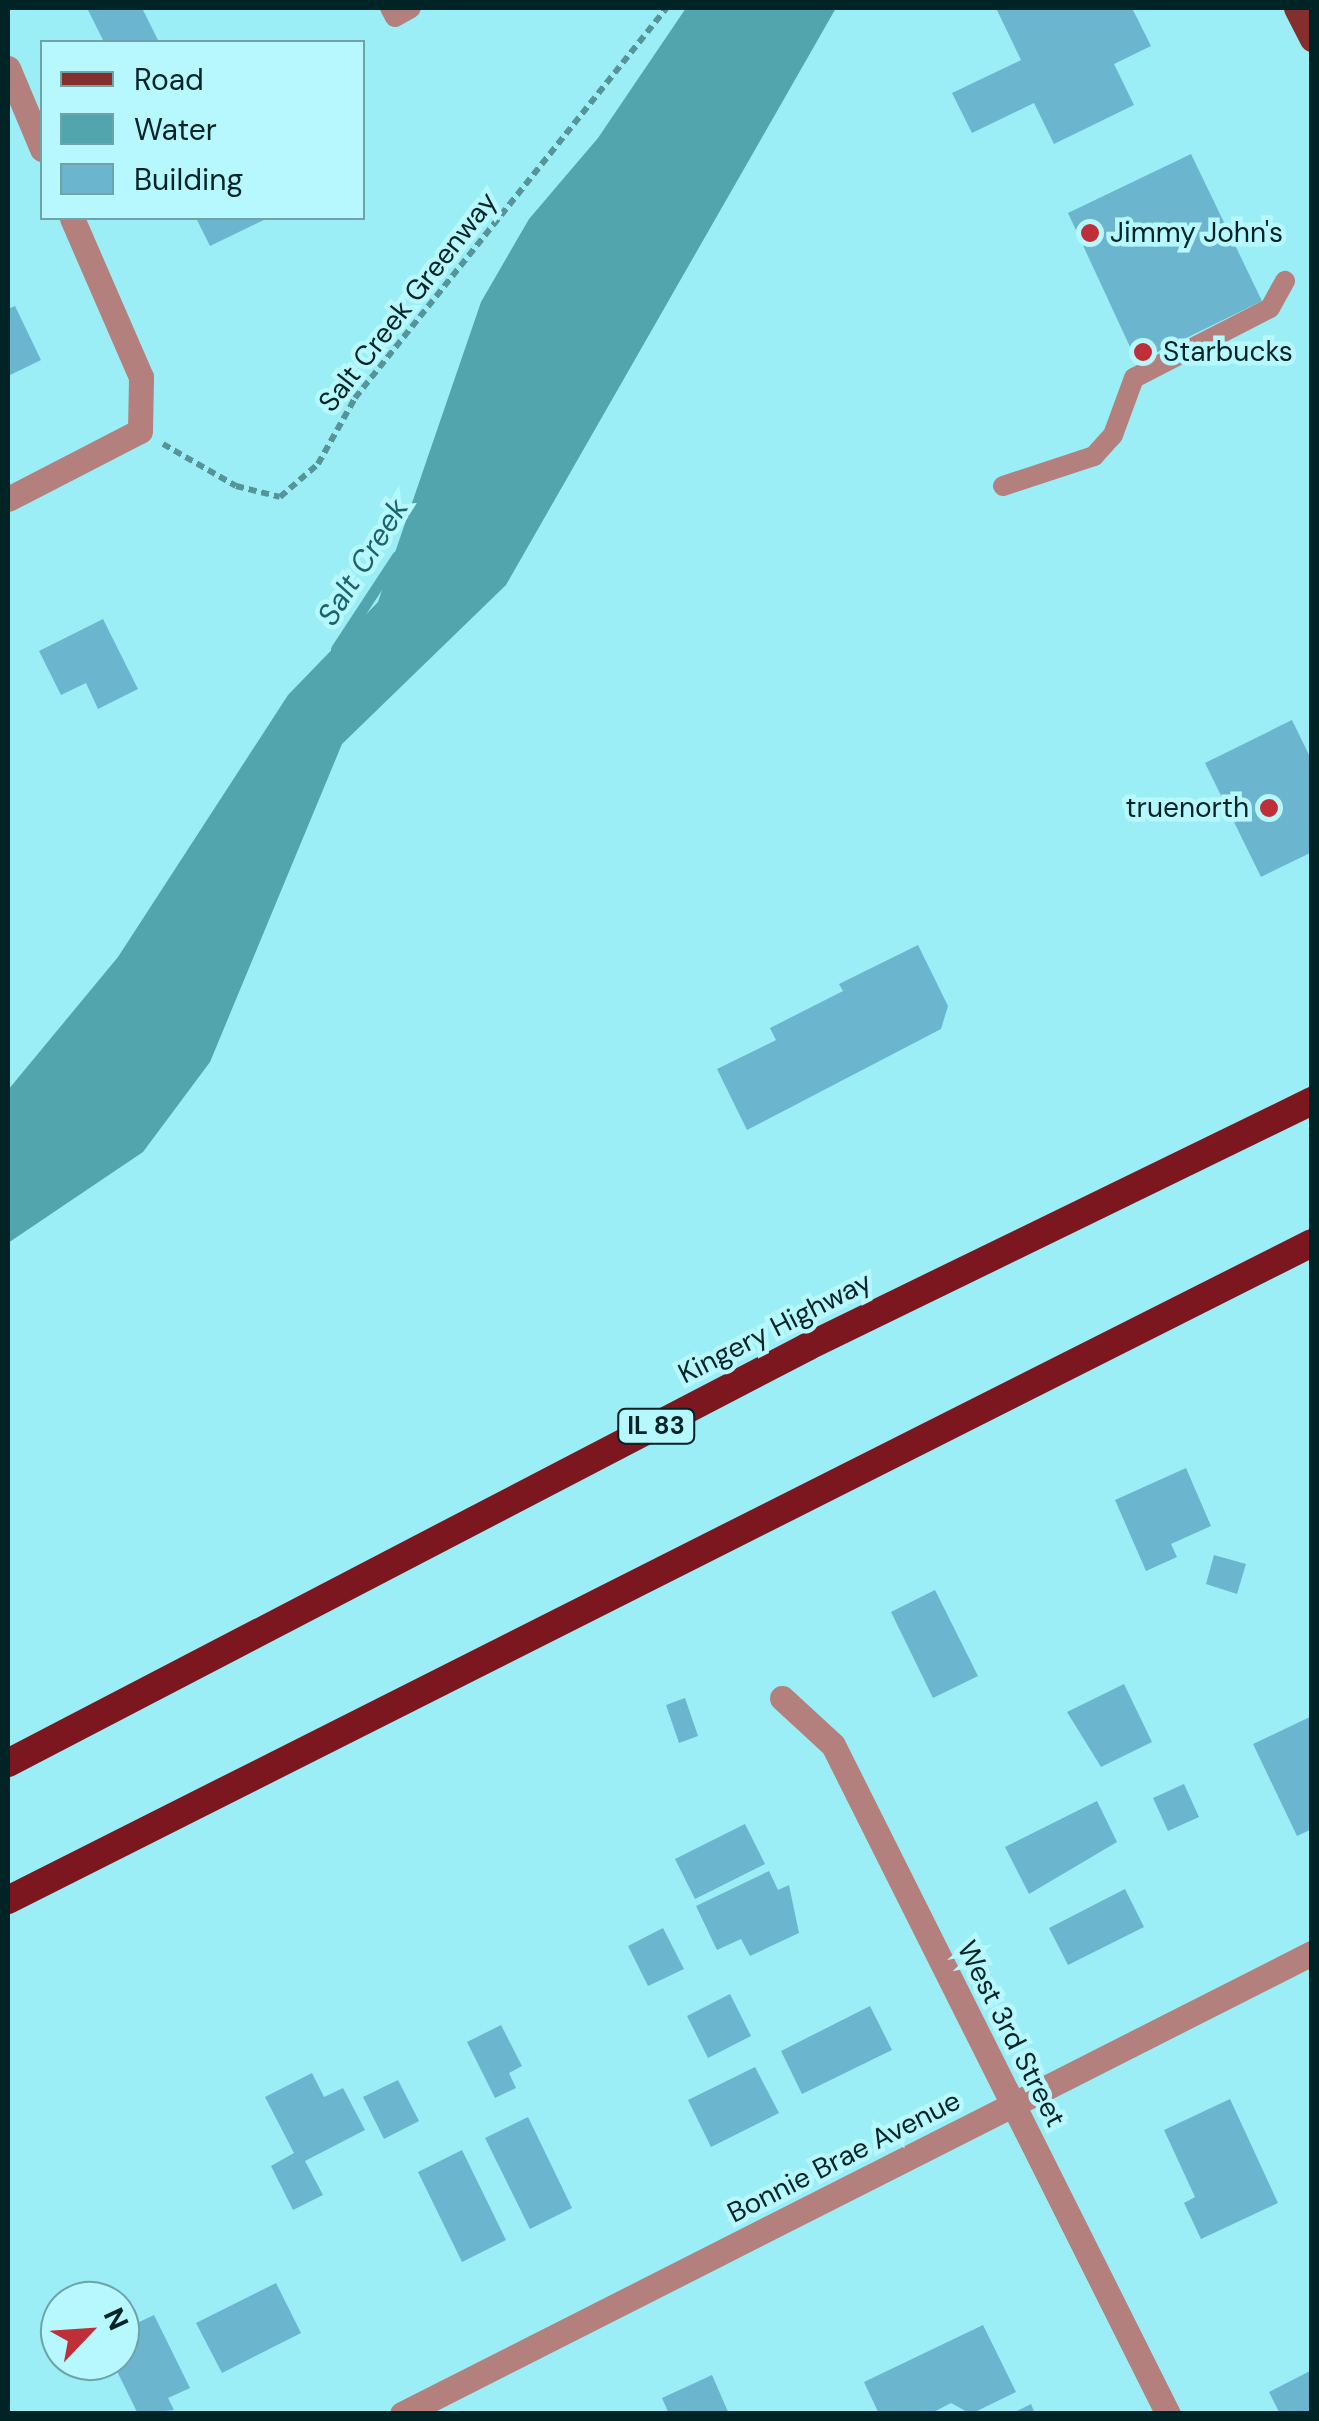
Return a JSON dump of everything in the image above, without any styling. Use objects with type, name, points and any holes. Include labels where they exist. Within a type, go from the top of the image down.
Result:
[{"type":"highway","name":"Kingery Highway","points":[[8,1763],[807,1348],[1312,1101]]},
{"type":"highway","points":[[8,1900],[1312,1243]]},
{"type":"main road","points":[[1296,8],[1312,38]]},
{"type":"street","points":[[8,68],[40,144]]},
{"type":"street","points":[[8,499],[140,431],[141,377],[73,220]]},
{"type":"street","name":"West 3rd Street","points":[[782,1698],[833,1745],[1168,2414]]},
{"type":"street","name":"Bonnie Brae Avenue","points":[[402,2414],[1312,1953]]},
{"type":"lane","points":[[390,8],[395,17],[411,8]]},
{"type":"lane","points":[[1003,486],[1094,456],[1113,435],[1134,378],[1270,308],[1285,281]]},
{"type":"path","name":"Salt Creek Greenway","points":[[140,431],[236,486],[280,498],[318,464],[355,398],[666,8]]},
{"type":"water","points":[[686,8],[836,8],[506,585],[342,744],[210,1062],[143,1152],[8,1243],[8,1090],[118,957],[288,695],[378,602],[481,302],[529,219],[598,138]]},
{"type":"building","points":[[87,8],[142,8],[158,40],[103,40]]},
{"type":"building","points":[[996,8],[1132,8],[1151,46],[1114,64],[1134,105],[1054,144],[1034,103],[972,133],[952,93],[1021,60]]},
{"type":"building","points":[[1191,154],[1262,301],[1137,362],[1068,213]]},
{"type":"building","points":[[197,220],[264,220],[210,246]]},
{"type":"building","points":[[15,306],[41,360],[8,376],[8,309]]},
{"type":"building","points":[[103,619],[138,689],[98,709],[86,683],[61,695],[39,651]]},
{"type":"building","name":"truenorth","points":[[1292,720],[1312,761],[1312,852],[1261,877],[1205,763]]},
{"type":"building","points":[[918,945],[948,1006],[941,1029],[747,1130],[717,1069],[776,1040],[770,1028],[843,991],[839,984]]},
{"type":"building","points":[[1186,1468],[1211,1526],[1171,1544],[1177,1557],[1146,1571],[1115,1500]]},
{"type":"building","points":[[1214,1555],[1246,1564],[1237,1594],[1206,1584]]},
{"type":"building","points":[[935,1590],[978,1676],[933,1698],[891,1612]]},
{"type":"building","points":[[1124,1684],[1152,1742],[1101,1767],[1067,1712]]},
{"type":"building","points":[[685,1698],[698,1736],[679,1743],[666,1705]]},
{"type":"building","points":[[1312,1716],[1312,1829],[1297,1836],[1253,1744]]},
{"type":"building","points":[[1184,1784],[1199,1817],[1168,1831],[1153,1798]]},
{"type":"building","points":[[1097,1801],[1117,1842],[1029,1894],[1005,1847]]},
{"type":"building","points":[[745,1824],[765,1864],[695,1899],[675,1859]]},
{"type":"building","points":[[769,1871],[778,1890],[789,1885],[799,1933],[750,1956],[741,1939],[717,1950],[696,1906]]},
{"type":"building","points":[[1125,1889],[1144,1927],[1068,1965],[1049,1928]]},
{"type":"building","points":[[663,1928],[684,1969],[648,1986],[628,1946]]},
{"type":"building","points":[[730,1994],[751,2036],[708,2058],[687,2016]]},
{"type":"building","points":[[870,2006],[892,2050],[802,2094],[781,2051]]},
{"type":"building","points":[[501,2025],[522,2066],[509,2073],[516,2088],[495,2098],[467,2042]]},
{"type":"building","points":[[755,2067],[779,2113],[711,2147],[688,2100]]},
{"type":"building","points":[[312,2073],[324,2097],[343,2088],[365,2130],[305,2161],[323,2195],[293,2210],[271,2166],[294,2153],[265,2097]]},
{"type":"building","points":[[398,2080],[419,2121],[384,2139],[363,2097]]},
{"type":"building","points":[[1230,2099],[1278,2203],[1201,2239],[1184,2203],[1195,2197],[1164,2130]]},
{"type":"building","points":[[528,2117],[572,2208],[530,2229],[485,2138]]},
{"type":"building","points":[[462,2150],[506,2240],[462,2262],[418,2172]]},
{"type":"building","points":[[276,2283],[301,2333],[222,2373],[196,2323]]},
{"type":"building","points":[[154,2315],[190,2388],[168,2398],[174,2410],[138,2414],[122,2381],[140,2381],[140,2322]]},
{"type":"building","points":[[983,2325],[1016,2392],[971,2414],[951,2403],[930,2414],[879,2414],[864,2382]]},
{"type":"building","points":[[1312,2370],[1312,2414],[1280,2414],[1269,2392]]},
{"type":"building","points":[[712,2375],[729,2414],[669,2414],[662,2398]]},
{"type":"building","points":[[1031,2404],[1035,2414],[1011,2414]]},
{"type":"waterway","name":"Salt Creek","points":[[336,649],[397,556]]},
{"type":"place","name":"Jimmy John's","points":[[1090,233]]},
{"type":"place","name":"Starbucks","points":[[1143,352]]},
{"type":"place","name":"truenorth","points":[[1269,808]]}]
